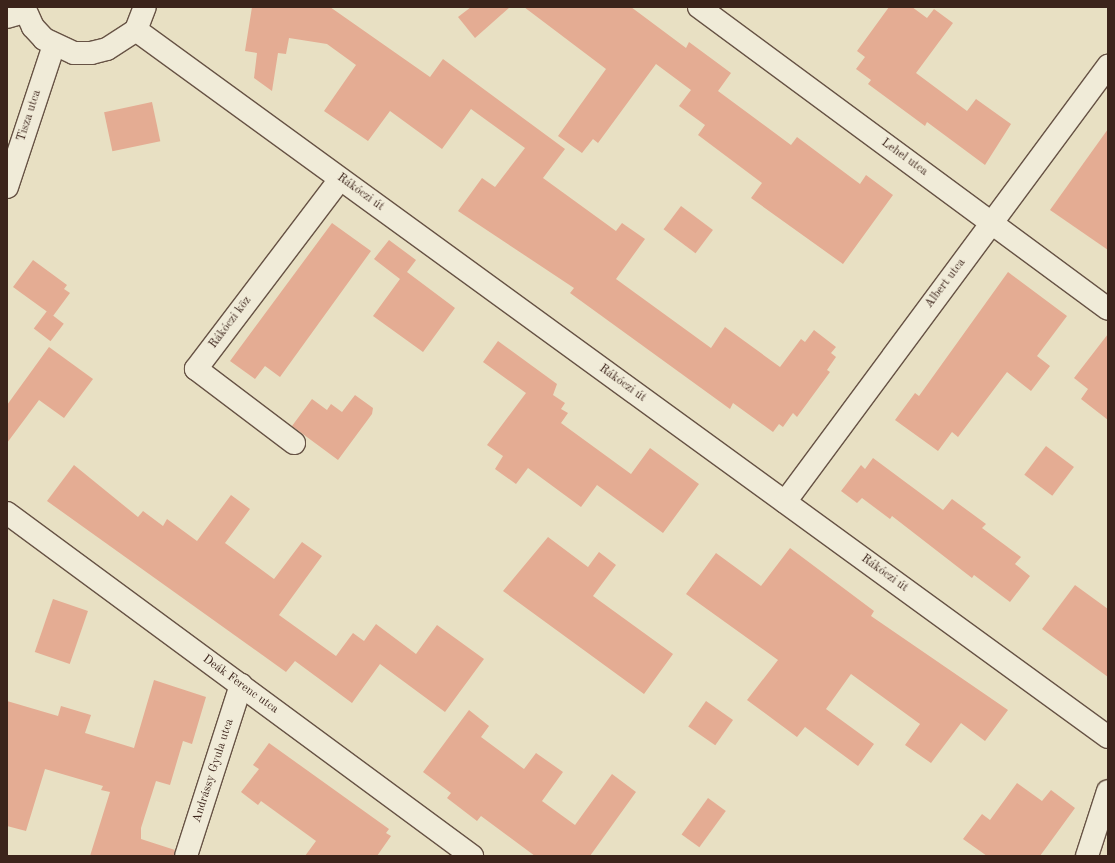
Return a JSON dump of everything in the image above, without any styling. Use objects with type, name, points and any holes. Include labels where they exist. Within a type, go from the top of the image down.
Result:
[{"type":"street","points":[[19,12],[33,27],[54,45],[74,53],[91,53],[107,49],[136,30],[145,7]]},
{"type":"street","name":"Lehel utca","points":[[699,7],[1108,309]]},
{"type":"street","name":"Rákóczi út","points":[[136,30],[1108,737]]},
{"type":"street","name":"Tisza utca","points":[[7,188],[54,45]]},
{"type":"street","name":"Albert utca","points":[[785,502],[1108,66]]},
{"type":"street","name":"Rákóczi köz","points":[[294,443],[196,369],[340,179]]},
{"type":"street","name":"Deák Ferenc utca","points":[[7,513],[472,856]]},
{"type":"street","name":"Andrássy Gyula utca","points":[[186,856],[241,685]]},
{"type":"street","points":[[1087,856],[1108,791]]},
{"type":"building","points":[[252,7],[330,7],[430,77],[443,59],[565,149],[543,178],[616,231],[622,223],[645,239],[616,279],[711,348],[725,327],[780,367],[801,339],[805,342],[814,330],[836,347],[831,353],[836,357],[827,370],[830,372],[797,417],[793,413],[783,427],[779,424],[773,432],[733,403],[730,409],[570,293],[574,288],[458,211],[482,178],[495,187],[525,148],[471,109],[442,149],[390,111],[368,141],[324,111],[356,65],[327,44],[289,38],[286,54],[278,53],[272,91],[254,78],[257,53],[245,51]]},
{"type":"building","points":[[471,7],[510,7],[475,38],[458,17]]},
{"type":"building","points":[[524,7],[631,7],[686,48],[689,42],[731,73],[718,91],[791,145],[797,137],[860,184],[866,175],[893,195],[843,264],[751,198],[762,183],[698,135],[705,125],[679,106],[691,90],[656,64],[598,143],[593,139],[582,153],[558,136],[606,69]]},
{"type":"building","points":[[889,7],[912,7],[927,18],[934,9],[953,23],[916,73],[967,111],[976,99],[1011,124],[985,165],[927,122],[925,126],[868,84],[871,80],[856,69],[865,57],[857,51]]},
{"type":"building","points":[[152,102],[160,141],[112,151],[104,112]]},
{"type":"building","points":[[1108,129],[1108,250],[1050,210]]},
{"type":"building","points":[[681,206],[713,230],[695,253],[664,229]]},
{"type":"building","points":[[332,223],[371,251],[280,377],[265,366],[255,379],[230,361]]},
{"type":"building","points":[[389,240],[416,260],[407,272],[455,308],[423,352],[373,316],[400,279],[374,259]]},
{"type":"building","points":[[33,260],[67,285],[64,289],[70,293],[53,316],[13,287]]},
{"type":"building","points":[[1008,272],[1067,316],[1037,356],[1050,366],[1031,391],[1007,372],[958,437],[952,432],[938,451],[895,420],[915,393],[919,396]]},
{"type":"building","points":[[47,311],[64,324],[51,341],[34,329]]},
{"type":"building","points":[[1108,334],[1108,420],[1081,399],[1088,389],[1074,378]]},
{"type":"building","points":[[498,341],[557,384],[553,395],[565,403],[561,409],[568,413],[561,423],[631,474],[650,448],[699,484],[663,533],[597,485],[581,507],[528,468],[516,484],[495,469],[503,456],[487,445],[526,393],[483,362]]},
{"type":"building","points":[[49,347],[93,379],[64,418],[39,400],[7,443],[7,405]]},
{"type":"building","points":[[355,395],[373,408],[372,414],[338,460],[292,426],[312,399],[327,410],[331,404],[342,412]]},
{"type":"building","points":[[1046,446],[1074,467],[1052,496],[1024,475]]},
{"type":"building","points":[[873,458],[943,510],[952,499],[986,524],[982,528],[1021,557],[1015,564],[1030,576],[1010,602],[974,575],[972,578],[892,516],[890,519],[862,498],[857,503],[841,491],[861,465],[865,469]]},
{"type":"building","points":[[74,465],[138,517],[143,511],[163,526],[167,519],[197,541],[231,495],[250,509],[225,543],[274,579],[302,542],[322,556],[279,615],[336,656],[353,633],[364,641],[376,624],[416,654],[437,625],[484,659],[445,712],[380,664],[352,703],[295,661],[286,672],[47,501]]},
{"type":"building","points":[[548,537],[588,567],[599,552],[616,565],[593,596],[673,654],[644,694],[503,591]]},
{"type":"building","points":[[790,548],[874,611],[871,616],[1008,710],[985,741],[961,723],[931,763],[905,745],[920,724],[851,674],[826,709],[874,744],[858,766],[805,727],[797,737],[747,700],[778,660],[686,594],[716,553],[761,586]]},
{"type":"building","points":[[1075,585],[1108,609],[1108,677],[1042,629]]},
{"type":"building","points":[[53,599],[88,611],[70,664],[35,652]]},
{"type":"building","points":[[154,680],[206,697],[192,744],[183,741],[170,785],[156,781],[141,828],[141,839],[175,850],[174,856],[90,856],[110,792],[101,790],[103,786],[45,769],[26,831],[7,826],[7,701],[58,716],[61,706],[91,715],[85,733],[134,748]]},
{"type":"building","points":[[706,701],[733,720],[715,745],[688,726]]},
{"type":"building","points":[[469,710],[489,726],[481,737],[524,769],[536,753],[563,772],[542,801],[575,825],[612,774],[636,792],[590,856],[535,856],[481,816],[477,821],[447,798],[451,793],[423,772]]},
{"type":"building","points":[[269,743],[389,829],[386,833],[391,836],[377,856],[305,856],[316,841],[261,801],[258,805],[241,792],[259,769],[253,765]]},
{"type":"building","points":[[1017,783],[1042,801],[1051,790],[1075,808],[1040,856],[987,856],[963,839],[982,814],[990,820]]},
{"type":"building","points":[[708,798],[726,811],[699,847],[682,834]]}]
